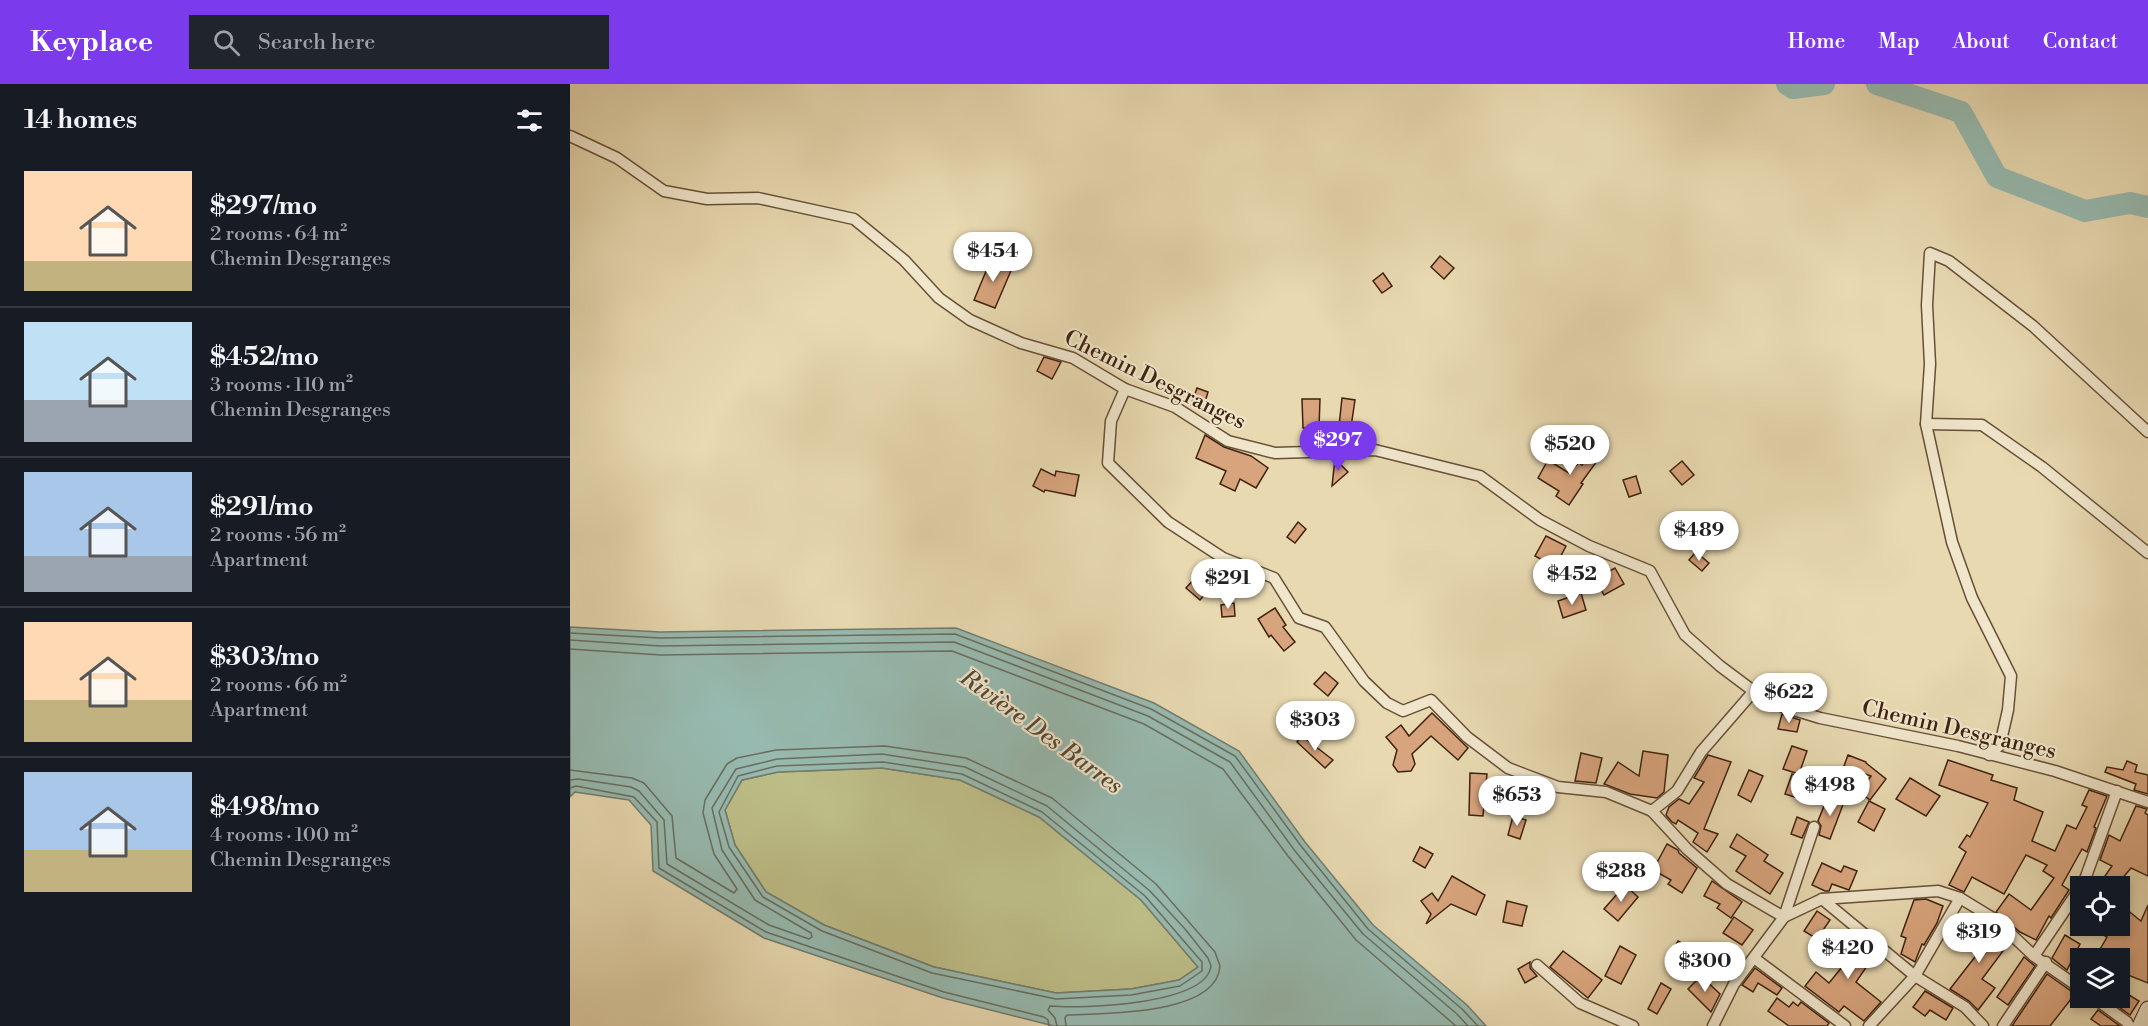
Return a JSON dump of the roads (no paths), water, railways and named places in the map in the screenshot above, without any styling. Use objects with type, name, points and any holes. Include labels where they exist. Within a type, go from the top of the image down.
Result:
[{"type":"main road","points":[[2140,1026],[2148,1009]]},
{"type":"street","name":"Chemin Desgranges","points":[[570,136],[617,158],[664,191],[707,199],[759,198],[854,219],[904,260],[939,298],[970,320],[1021,343],[1073,358],[1125,389],[1175,407],[1228,441],[1275,453],[1375,450],[1480,476],[1540,520],[1589,546],[1650,571],[1685,635],[1768,702],[1820,718],[1958,746],[2055,771],[2118,790],[2148,802]]},
{"type":"street","points":[[1989,755],[2000,745],[2008,710],[2011,676],[1972,598],[1952,542],[1926,424],[1930,364],[1928,305],[1930,253],[1949,261],[2033,326],[2148,432]]},
{"type":"street","points":[[1125,389],[1111,421],[1108,463],[1168,522],[1223,558],[1274,578],[1299,618],[1325,627],[1364,681],[1387,703],[1403,711],[1431,700],[1467,737],[1508,768],[1558,787],[1606,792],[1652,811],[1688,849],[1727,884],[1784,917]]},
{"type":"street","points":[[1926,424],[1982,425],[2042,467],[2148,553]]},
{"type":"street","points":[[1652,811],[1677,791],[1701,753],[1753,692]]},
{"type":"street","points":[[2034,956],[2084,882],[2118,790]]},
{"type":"street","points":[[1713,1026],[1734,984],[1784,917],[1814,827]]},
{"type":"street","points":[[1784,917],[1821,899],[1938,891],[1960,898],[1996,920],[2034,956],[2070,980]]},
{"type":"street","points":[[1869,1026],[1915,976],[1960,898]]},
{"type":"street","points":[[1821,899],[1915,976],[1965,1007],[1983,1026]]},
{"type":"street","points":[[1754,958],[1845,1026]]},
{"type":"street","points":[[2003,1026],[2046,962]]},
{"type":"street","points":[[1537,965],[1580,1003],[1633,1026]]},
{"type":"street","points":[[2108,1008],[2129,1026]]},
{"type":"water","name":"Rivière Des Barres","points":[[570,627],[660,632],[956,628],[1154,703],[1239,751],[1305,842],[1373,925],[1467,1005],[1486,1026],[1054,1026],[943,998],[764,938],[653,871],[651,825],[629,800],[575,792],[570,797]],"holes":[[[882,768],[960,780],[1039,817],[1141,900],[1198,967],[1179,980],[1131,989],[1056,993],[934,967],[824,925],[766,892],[735,845],[725,810],[742,780],[778,772]]]},
{"type":"waterway","points":[[1787,84],[1793,88],[1824,84]]},
{"type":"waterway","points":[[1877,84],[1961,112],[1997,177],[2085,211],[2130,203],[2148,207]]}]
